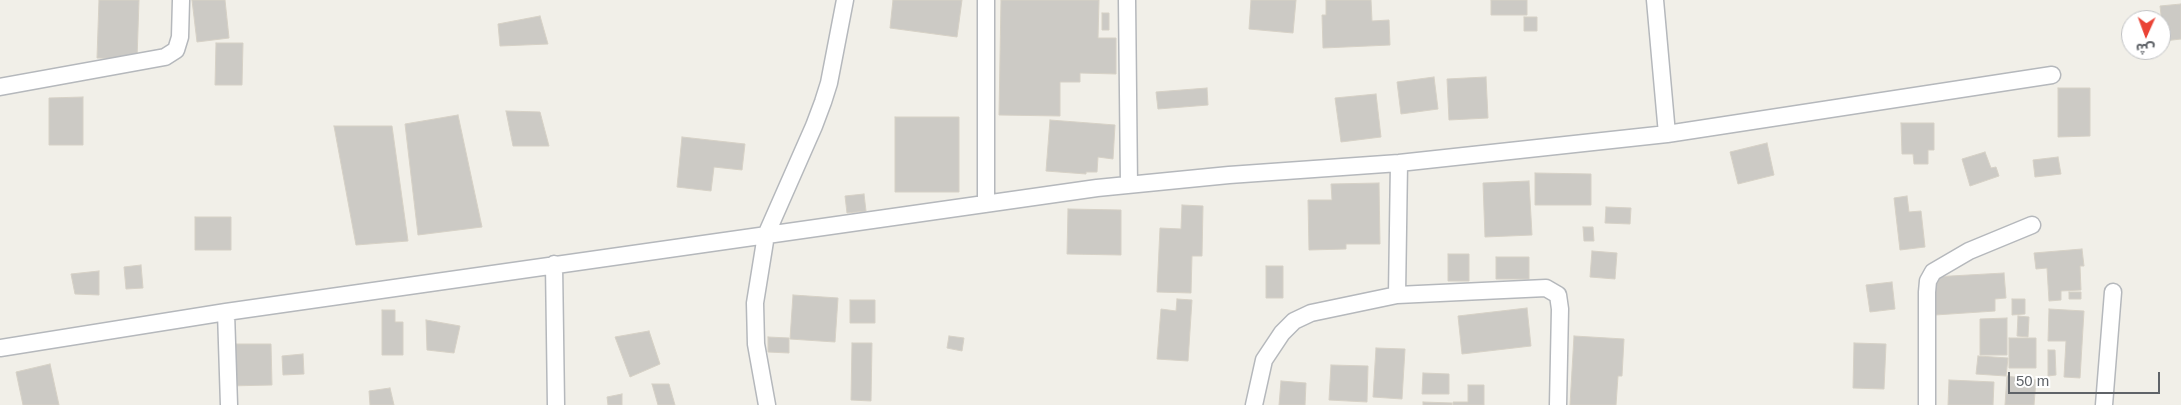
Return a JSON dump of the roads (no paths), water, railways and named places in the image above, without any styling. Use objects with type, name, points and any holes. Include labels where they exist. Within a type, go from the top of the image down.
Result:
[{"type":"street","points":[[0,87],[165,57],[176,50],[180,37],[180,0]]},
{"type":"street","points":[[767,405],[756,344],[755,303],[766,235],[823,102],[845,0]]},
{"type":"street","points":[[986,0],[986,204]]},
{"type":"street","points":[[1127,0],[1129,185]]},
{"type":"street","points":[[1655,0],[1667,134]]},
{"type":"street","points":[[0,348],[226,312],[554,264],[1129,185],[1229,175],[1399,163],[1667,134],[2052,76]]},
{"type":"street","points":[[1397,295],[1399,163]]},
{"type":"street","points":[[1927,405],[1927,292],[1928,281],[1933,272],[1969,251],[2032,225]]},
{"type":"street","points":[[554,264],[556,405]]},
{"type":"street","points":[[1254,405],[1264,360],[1282,333],[1294,321],[1311,313],[1336,306],[1397,295],[1546,288],[1558,295],[1560,309],[1558,405]]},
{"type":"street","points":[[2104,405],[2112,292]]},
{"type":"street","points":[[226,312],[228,405]]}]
